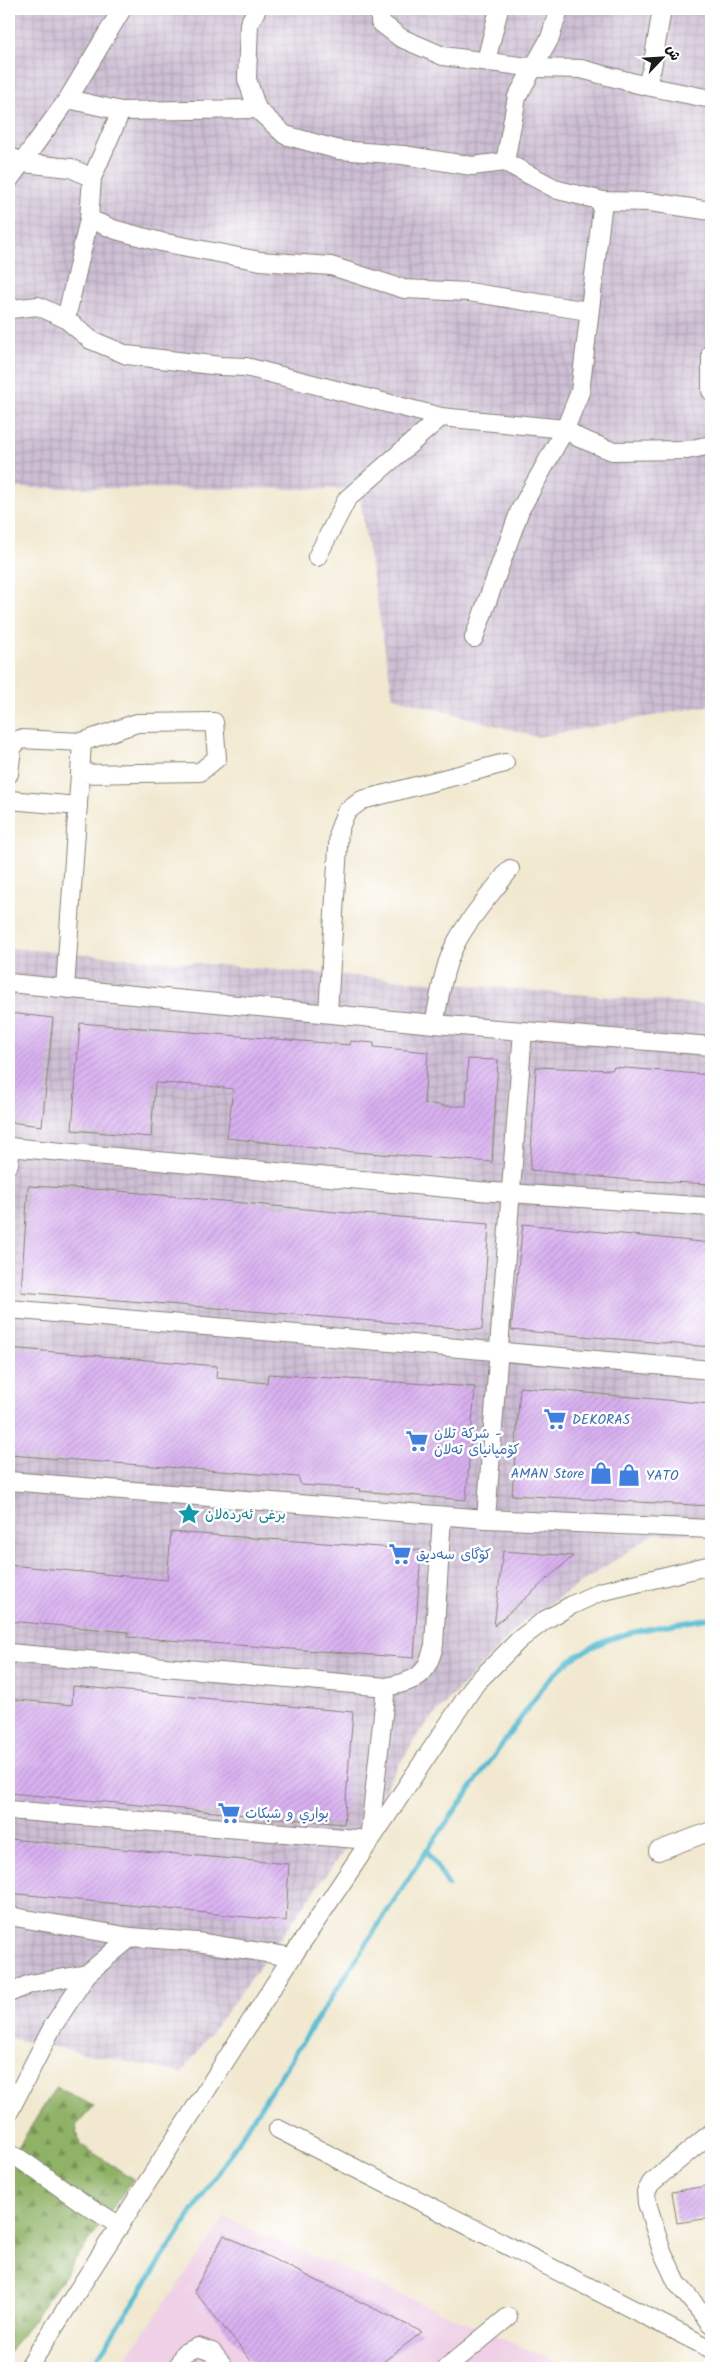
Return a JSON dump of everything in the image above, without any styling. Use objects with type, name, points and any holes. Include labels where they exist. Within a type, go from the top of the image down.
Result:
[{"type":"street","points":[[9,180],[16,159],[68,99],[122,9]]},
{"type":"street","points":[[257,9],[249,24],[247,79],[257,108],[285,134],[338,150],[403,155],[472,166],[505,162],[558,190],[603,201],[650,202],[711,211]]},
{"type":"street","points":[[381,9],[380,22],[401,38],[443,56],[535,68],[581,69],[646,86],[711,99]]},
{"type":"street","points":[[486,61],[499,9]]},
{"type":"street","points":[[505,162],[517,97],[535,68],[550,38],[559,9]]},
{"type":"street","points":[[646,86],[652,68],[662,9]]},
{"type":"street","points":[[68,99],[121,110],[257,108]]},
{"type":"street","points":[[66,319],[89,219],[92,178],[121,110]]},
{"type":"street","points":[[16,159],[71,168],[92,178]]},
{"type":"street","points":[[474,638],[520,510],[565,429],[580,392],[588,311],[603,201]]},
{"type":"street","points":[[89,219],[116,230],[161,242],[260,261],[331,266],[404,289],[469,292],[588,311]]},
{"type":"street","points":[[9,304],[38,306],[66,319],[91,340],[127,355],[220,366],[246,367],[441,417],[565,429],[579,438],[612,451],[687,450],[711,445]]},
{"type":"street","points":[[711,353],[711,391]]},
{"type":"street","points":[[317,557],[347,499],[441,417]]},
{"type":"street","points":[[9,774],[12,748],[20,739],[82,742],[137,723],[214,722],[216,758],[200,772],[80,774]]},
{"type":"street","points":[[65,988],[82,742]]},
{"type":"street","points":[[328,1013],[339,830],[346,812],[362,800],[505,763]]},
{"type":"street","points":[[9,800],[78,806]]},
{"type":"street","points":[[434,1024],[448,962],[456,942],[471,918],[510,870]]},
{"type":"street","points":[[9,983],[434,1024],[711,1046]]},
{"type":"street","points":[[486,1519],[523,1031]]},
{"type":"street","points":[[9,1164],[10,1147],[511,1193],[711,1207]]},
{"type":"street","points":[[9,1310],[711,1370]]},
{"type":"street","points":[[9,1481],[442,1516],[711,1529]]},
{"type":"street","points":[[9,1653],[386,1687],[410,1682],[421,1676],[430,1662],[434,1646],[442,1516]]},
{"type":"street","points":[[28,2368],[292,1957],[369,1840],[476,1684],[497,1660],[520,1639],[545,1620],[572,1605],[600,1592],[711,1564]]},
{"type":"street","points":[[369,1840],[386,1687]]},
{"type":"street","points":[[9,1810],[369,1840]]},
{"type":"street","points":[[658,1850],[711,1831]]},
{"type":"street","points":[[9,1916],[131,1937],[197,1942],[292,1957]]},
{"type":"street","points":[[9,2112],[52,2026],[87,1974],[131,1937]]},
{"type":"street","points":[[9,1993],[30,1984],[87,1974]]},
{"type":"street","points":[[278,2129],[711,2349]]},
{"type":"street","points":[[711,2133],[651,2183],[646,2192],[669,2268],[677,2283],[711,2324]]},
{"type":"street","points":[[9,2154],[20,2159],[83,2204],[120,2226]]},
{"type":"street","points":[[446,2368],[508,2317]]},
{"type":"street","points":[[177,2368],[184,2353],[198,2347],[212,2352],[225,2368]]},
{"type":"shaded area","points":[[9,9],[711,9],[711,705],[538,737],[393,697],[358,489],[9,488]]},
{"type":"shaded area","points":[[9,948],[711,1005],[711,1534],[654,1534],[522,1622],[420,1731],[359,1830],[182,2073],[9,2038]]},
{"type":"shaded area","points":[[225,2218],[570,2368],[119,2368]]},
{"type":"green space","points":[[56,2087],[94,2106],[76,2126],[80,2144],[133,2179],[9,2353],[9,2157],[15,2152]]},
{"type":"building","points":[[9,1013],[53,1018],[42,1126],[9,1122]]},
{"type":"building","points":[[80,1023],[350,1045],[351,1041],[374,1043],[374,1047],[428,1052],[424,1103],[446,1106],[466,1106],[468,1059],[498,1060],[492,1162],[340,1151],[227,1138],[233,1089],[200,1085],[155,1083],[151,1137],[72,1130]]},
{"type":"building","points":[[536,1067],[612,1070],[614,1067],[711,1075],[711,1184],[630,1180],[530,1170]]},
{"type":"building","points":[[28,1186],[109,1190],[336,1212],[489,1224],[482,1330],[21,1292]]},
{"type":"building","points":[[523,1224],[711,1243],[711,1347],[511,1330]]},
{"type":"building","points":[[9,1348],[217,1366],[216,1378],[267,1383],[268,1374],[475,1387],[466,1500],[301,1485],[298,1477],[9,1455]]},
{"type":"building","points":[[520,1387],[711,1404],[711,1506],[512,1495]]},
{"type":"building","points":[[171,1532],[421,1550],[414,1658],[128,1637],[128,1632],[9,1621],[9,1565],[167,1580]]},
{"type":"building","points":[[503,1551],[573,1556],[494,1626]]},
{"type":"building","points":[[73,1686],[353,1712],[344,1824],[9,1793],[9,1699],[72,1705]]},
{"type":"building","points":[[9,1839],[289,1864],[286,1921],[9,1893]]},
{"type":"building","points":[[711,2185],[711,2218],[677,2223],[672,2192]]},
{"type":"building","points":[[224,2235],[422,2332],[375,2368],[257,2368],[194,2291]]},
{"type":"waterway","points":[[91,2368],[427,1850],[545,1684],[567,1663],[582,1652],[599,1644],[636,1631],[711,1618]]},
{"type":"waterway","points":[[427,1850],[448,1885]]},
{"type":"place","name":"DEKORAS","points":[[555,1419]]},
{"type":"place","name":"شركة تلان - کۆمپانیای تەلان","points":[[417,1441]]},
{"type":"place","name":"AMAN Store","points":[[601,1473]]},
{"type":"place","name":"YATO","points":[[629,1475]]},
{"type":"place","name":"برغی ئەردەلان","points":[[189,1514]]},
{"type":"place","name":"کۆگای سەدیق","points":[[400,1554]]},
{"type":"place","name":"بواري و شبكات","points":[[229,1813]]}]
